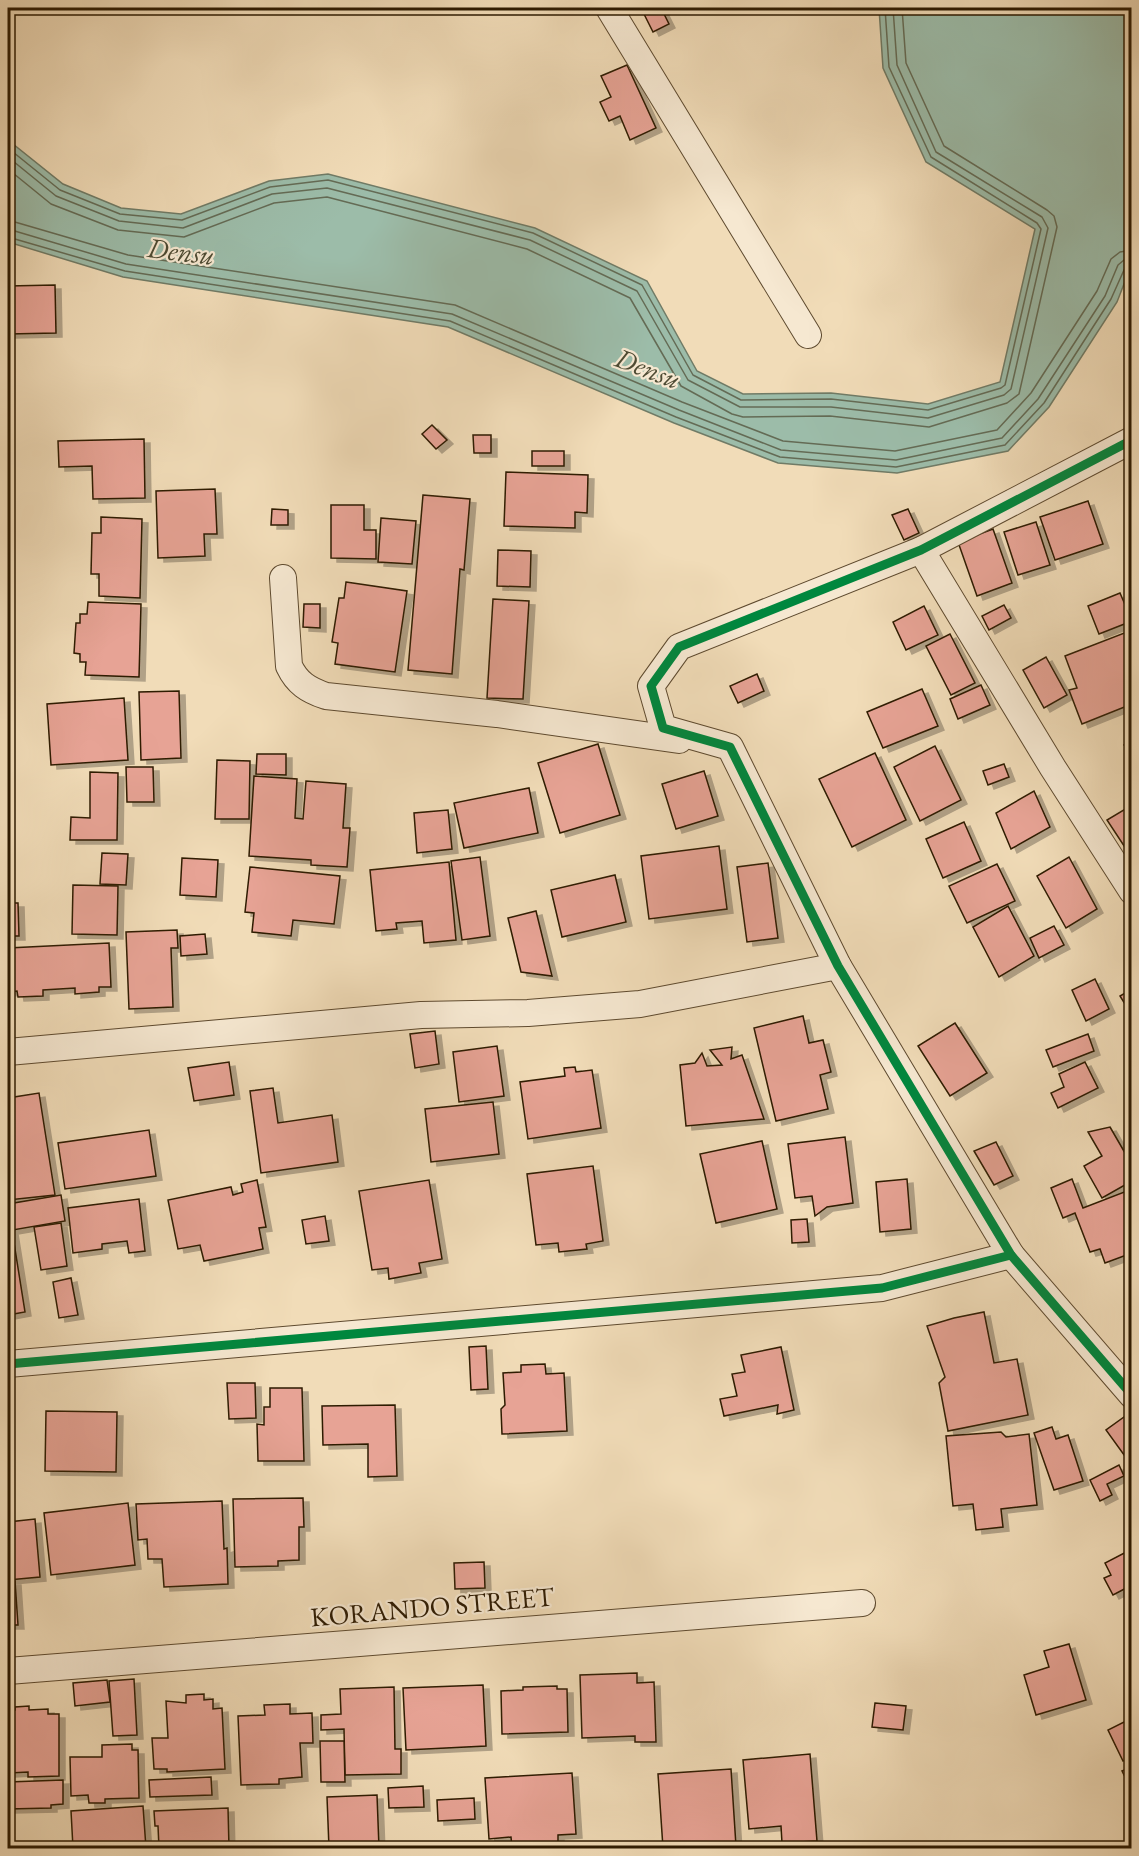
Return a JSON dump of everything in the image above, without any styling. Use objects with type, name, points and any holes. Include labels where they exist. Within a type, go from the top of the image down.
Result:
[{"type":"street","points":[[609,8],[808,335]]},
{"type":"street","points":[[1131,440],[921,550],[679,647],[651,686],[663,728],[730,747],[838,966],[1011,1255],[1131,1395]]},
{"type":"street","points":[[921,550],[1053,768],[1131,891]]},
{"type":"street","points":[[283,578],[289,666],[294,677],[314,692],[326,696],[497,714],[730,747]]},
{"type":"street","points":[[8,1052],[421,1015],[528,1013],[640,1004],[838,966]]},
{"type":"street","points":[[8,1364],[882,1288],[1011,1255]]},
{"type":"street","name":"KORANDO STREET","points":[[8,1671],[862,1603]]},
{"type":"water","name":"Densu","points":[[879,8],[1131,8],[1131,266],[1117,302],[1049,407],[1008,451],[897,473],[778,463],[674,423],[448,327],[123,277],[8,242],[8,140],[63,184],[121,208],[181,214],[269,181],[328,174],[535,228],[647,281],[697,371],[743,394],[831,393],[928,404],[1000,382],[1035,229],[926,162],[883,68]]},
{"type":"building","points":[[641,8],[661,8],[669,24],[653,32]]},
{"type":"building","points":[[627,65],[656,128],[630,140],[620,116],[609,121],[600,102],[611,97],[601,76]]},
{"type":"building","points":[[55,285],[56,333],[8,334],[8,286]]},
{"type":"building","points":[[432,425],[447,440],[436,449],[422,434]]},
{"type":"building","points":[[473,435],[491,435],[491,453],[474,453]]},
{"type":"building","points":[[144,439],[145,498],[93,499],[92,466],[59,467],[58,441]]},
{"type":"building","points":[[532,451],[564,451],[564,466],[532,466]]},
{"type":"building","points":[[506,472],[588,475],[587,513],[575,512],[575,528],[504,526]]},
{"type":"building","points":[[215,489],[217,534],[204,534],[205,556],[158,558],[156,491]]},
{"type":"building","points":[[423,495],[470,499],[464,570],[460,569],[452,674],[408,670]]},
{"type":"building","points":[[1088,501],[1103,544],[1055,560],[1040,517]]},
{"type":"building","points":[[331,505],[364,505],[364,530],[376,530],[376,559],[331,558]]},
{"type":"building","points":[[272,509],[288,510],[288,525],[271,525]]},
{"type":"building","points":[[908,509],[919,533],[904,540],[892,515]]},
{"type":"building","points":[[101,517],[142,519],[140,598],[99,596],[99,574],[91,574],[92,533],[101,533]]},
{"type":"building","points":[[381,518],[416,521],[412,564],[378,562]]},
{"type":"building","points":[[1036,522],[1050,565],[1018,575],[1004,532]]},
{"type":"building","points":[[993,529],[1012,583],[977,596],[958,542]]},
{"type":"building","points":[[498,550],[531,551],[530,587],[497,586]]},
{"type":"building","points":[[346,582],[407,591],[395,672],[335,664],[338,643],[332,642],[339,598],[344,598]]},
{"type":"building","points":[[1120,593],[1132,621],[1099,634],[1088,606]]},
{"type":"building","points":[[493,599],[529,601],[523,699],[487,698]]},
{"type":"building","points":[[88,602],[141,604],[139,677],[85,675],[86,662],[80,662],[80,654],[74,653],[76,623],[80,623],[80,614],[87,614]]},
{"type":"building","points":[[304,604],[320,604],[320,628],[303,627]]},
{"type":"building","points":[[1004,605],[1011,618],[989,630],[982,616]]},
{"type":"building","points":[[924,606],[938,635],[906,650],[893,622]]},
{"type":"building","points":[[1132,630],[1132,704],[1082,724],[1069,690],[1077,688],[1065,656]]},
{"type":"building","points":[[950,634],[975,683],[951,695],[926,646]]},
{"type":"building","points":[[1046,657],[1067,695],[1044,708],[1023,670]]},
{"type":"building","points":[[757,674],[764,691],[738,703],[730,686]]},
{"type":"building","points":[[981,685],[990,705],[958,719],[950,699]]},
{"type":"building","points":[[922,689],[938,726],[883,748],[867,712]]},
{"type":"building","points":[[179,691],[181,758],[141,760],[139,692]]},
{"type":"building","points":[[124,698],[128,760],[51,765],[47,704]]},
{"type":"building","points":[[1132,725],[1132,740],[1127,733]]},
{"type":"building","points":[[1132,740],[1132,756],[1124,745]]},
{"type":"building","points":[[598,744],[620,815],[560,833],[538,763]]},
{"type":"building","points":[[935,746],[961,800],[920,821],[894,767]]},
{"type":"building","points":[[875,753],[906,820],[852,847],[819,779]]},
{"type":"building","points":[[257,754],[286,754],[286,775],[256,774]]},
{"type":"building","points":[[217,760],[250,761],[249,819],[215,819]]},
{"type":"building","points":[[1004,764],[1009,777],[988,785],[983,771]]},
{"type":"building","points":[[126,767],[153,767],[154,802],[127,802]]},
{"type":"building","points":[[704,771],[718,816],[676,829],[662,784]]},
{"type":"building","points":[[90,772],[118,773],[117,840],[70,840],[71,817],[90,818]]},
{"type":"building","points":[[254,776],[297,779],[295,818],[303,819],[306,781],[346,784],[343,828],[350,828],[347,867],[311,865],[311,860],[249,856]]},
{"type":"building","points":[[529,788],[538,833],[464,848],[454,803]]},
{"type":"building","points":[[1034,791],[1050,827],[1011,849],[996,813]]},
{"type":"building","points":[[1132,805],[1132,858],[1107,820]]},
{"type":"building","points":[[448,810],[452,849],[417,853],[414,813]]},
{"type":"building","points":[[964,822],[981,861],[943,878],[926,839]]},
{"type":"building","points":[[719,846],[727,909],[649,919],[641,856]]},
{"type":"building","points":[[102,853],[128,854],[126,885],[100,884]]},
{"type":"building","points":[[480,857],[490,936],[462,940],[451,861]]},
{"type":"building","points":[[1069,857],[1097,909],[1066,928],[1037,876]]},
{"type":"building","points":[[182,858],[218,860],[216,897],[180,895]]},
{"type":"building","points":[[449,862],[456,940],[424,943],[422,921],[396,923],[397,929],[376,931],[370,870]]},
{"type":"building","points":[[768,863],[778,938],[747,942],[737,867]]},
{"type":"building","points":[[997,864],[1015,901],[967,923],[949,886]]},
{"type":"building","points":[[250,867],[340,876],[334,924],[293,920],[291,936],[252,932],[254,913],[245,912]]},
{"type":"building","points":[[615,875],[626,922],[562,937],[551,890]]},
{"type":"building","points":[[73,885],[118,886],[117,935],[72,934]]},
{"type":"building","points":[[8,903],[18,903],[19,936],[8,936]]},
{"type":"building","points":[[1008,906],[1034,956],[999,977],[973,927]]},
{"type":"building","points":[[536,911],[552,976],[521,972],[508,918]]},
{"type":"building","points":[[1054,926],[1064,945],[1039,958],[1030,938]]},
{"type":"building","points":[[177,930],[178,948],[171,948],[173,1007],[129,1009],[126,932]]},
{"type":"building","points":[[205,934],[207,954],[181,956],[180,936]]},
{"type":"building","points":[[109,943],[111,987],[99,987],[99,992],[75,994],[75,988],[43,990],[43,996],[18,997],[17,991],[8,992],[8,948]]},
{"type":"building","points":[[1132,972],[1132,986],[1126,976]]},
{"type":"building","points":[[1095,979],[1109,1009],[1086,1021],[1072,990]]},
{"type":"building","points":[[1132,989],[1132,1008],[1128,1009],[1120,996]]},
{"type":"building","points":[[803,1016],[809,1043],[823,1040],[831,1072],[820,1075],[828,1109],[776,1121],[754,1028]]},
{"type":"building","points":[[955,1023],[987,1073],[950,1096],[918,1046]]},
{"type":"building","points":[[435,1031],[439,1064],[415,1068],[410,1034]]},
{"type":"building","points":[[1088,1034],[1094,1051],[1053,1067],[1046,1050]]},
{"type":"building","points":[[497,1046],[504,1096],[459,1102],[453,1052]]},
{"type":"building","points":[[732,1047],[731,1059],[742,1055],[764,1119],[686,1126],[680,1065],[695,1063],[702,1053],[707,1066],[722,1065],[710,1050]]},
{"type":"building","points":[[229,1062],[234,1095],[194,1101],[188,1068]]},
{"type":"building","points":[[1085,1062],[1098,1088],[1058,1108],[1051,1093],[1064,1087],[1059,1074]]},
{"type":"building","points":[[575,1067],[576,1072],[592,1070],[601,1128],[528,1139],[520,1082],[565,1076],[564,1068]]},
{"type":"building","points":[[273,1088],[278,1123],[332,1115],[338,1162],[261,1173],[250,1091]]},
{"type":"building","points":[[39,1093],[55,1195],[8,1200],[8,1098]]},
{"type":"building","points":[[493,1102],[499,1154],[431,1162],[425,1109]]},
{"type":"building","points":[[1110,1127],[1132,1165],[1132,1181],[1102,1198],[1084,1166],[1102,1156],[1088,1132]]},
{"type":"building","points":[[149,1130],[156,1176],[65,1189],[58,1143]]},
{"type":"building","points":[[845,1137],[853,1203],[827,1207],[815,1216],[812,1196],[795,1198],[788,1144]]},
{"type":"building","points":[[762,1141],[777,1209],[716,1223],[700,1154]]},
{"type":"building","points":[[996,1142],[1013,1176],[994,1185],[974,1151]]},
{"type":"building","points":[[593,1166],[603,1241],[586,1244],[587,1249],[559,1252],[558,1243],[536,1245],[527,1174]]},
{"type":"building","points":[[907,1179],[911,1229],[880,1232],[876,1182]]},
{"type":"building","points":[[1072,1179],[1083,1208],[1132,1189],[1132,1253],[1105,1263],[1100,1249],[1090,1252],[1075,1213],[1063,1218],[1051,1188]]},
{"type":"building","points":[[257,1180],[266,1227],[259,1228],[263,1249],[204,1261],[200,1245],[178,1249],[168,1200],[231,1187],[233,1195],[243,1192],[241,1184]]},
{"type":"building","points":[[429,1180],[442,1259],[419,1263],[421,1273],[389,1279],[388,1268],[372,1270],[359,1191]]},
{"type":"building","points":[[61,1195],[65,1221],[12,1230],[25,1312],[8,1315],[8,1204]]},
{"type":"building","points":[[139,1199],[145,1251],[129,1253],[127,1241],[102,1244],[102,1249],[73,1253],[68,1208]]},
{"type":"building","points":[[325,1216],[329,1241],[306,1244],[302,1220]]},
{"type":"building","points":[[807,1219],[809,1242],[792,1243],[791,1220]]},
{"type":"building","points":[[61,1223],[67,1266],[41,1270],[34,1227]]},
{"type":"building","points":[[71,1278],[78,1315],[59,1318],[53,1282]]},
{"type":"building","points":[[984,1312],[994,1363],[1017,1359],[1028,1415],[948,1431],[939,1383],[945,1377],[927,1326]]},
{"type":"building","points":[[486,1346],[488,1389],[471,1390],[469,1347]]},
{"type":"building","points":[[781,1347],[794,1410],[777,1414],[778,1405],[724,1416],[720,1399],[737,1396],[732,1374],[745,1372],[741,1355]]},
{"type":"building","points":[[545,1364],[546,1374],[564,1373],[567,1431],[502,1434],[501,1409],[505,1405],[503,1373],[521,1372],[521,1365]]},
{"type":"building","points":[[227,1383],[255,1383],[256,1418],[229,1419]]},
{"type":"building","points":[[270,1388],[302,1388],[304,1461],[258,1461],[257,1424],[264,1425],[264,1407],[270,1407]]},
{"type":"building","points":[[395,1405],[397,1476],[368,1477],[368,1444],[323,1445],[322,1406]]},
{"type":"building","points":[[46,1411],[117,1412],[116,1472],[45,1471]]},
{"type":"building","points":[[1124,1417],[1132,1428],[1132,1456],[1127,1459],[1106,1430]]},
{"type":"building","points":[[1052,1427],[1056,1439],[1068,1435],[1083,1481],[1054,1490],[1034,1433]]},
{"type":"building","points":[[1001,1432],[1006,1437],[1029,1434],[1037,1505],[1001,1509],[1003,1527],[976,1530],[973,1504],[953,1506],[946,1436]]},
{"type":"building","points":[[1119,1465],[1124,1476],[1107,1484],[1112,1495],[1100,1501],[1090,1480]]},
{"type":"building","points":[[303,1498],[304,1527],[299,1527],[299,1560],[278,1561],[278,1566],[235,1567],[233,1499]]},
{"type":"building","points":[[222,1501],[228,1584],[164,1587],[162,1559],[148,1559],[147,1539],[138,1540],[136,1504]]},
{"type":"building","points":[[128,1503],[135,1565],[51,1575],[44,1513]]},
{"type":"building","points":[[35,1519],[40,1577],[8,1580],[8,1522]]},
{"type":"building","points":[[1132,1549],[1132,1585],[1113,1595],[1104,1578],[1111,1575],[1105,1563]]},
{"type":"building","points":[[484,1562],[485,1588],[455,1589],[454,1563]]},
{"type":"building","points":[[8,1581],[15,1581],[18,1625],[8,1625]]},
{"type":"building","points":[[1069,1644],[1086,1700],[1036,1715],[1024,1675],[1049,1667],[1044,1651]]},
{"type":"building","points":[[637,1673],[637,1683],[654,1682],[656,1742],[635,1742],[635,1736],[582,1738],[580,1675]]},
{"type":"building","points":[[134,1679],[137,1735],[113,1736],[109,1681]]},
{"type":"building","points":[[107,1680],[110,1702],[75,1706],[73,1683]]},
{"type":"building","points":[[483,1685],[486,1746],[406,1750],[403,1688]]},
{"type":"building","points":[[557,1686],[557,1689],[567,1689],[568,1732],[502,1734],[501,1691],[523,1690],[523,1687]]},
{"type":"building","points":[[394,1687],[395,1749],[401,1749],[401,1774],[345,1775],[344,1729],[321,1730],[321,1715],[341,1714],[340,1689]]},
{"type":"building","points":[[204,1694],[204,1700],[213,1699],[213,1709],[222,1708],[225,1769],[167,1772],[167,1769],[154,1769],[152,1738],[168,1738],[166,1701],[186,1703],[186,1695]]},
{"type":"building","points":[[875,1703],[906,1706],[903,1730],[872,1727]]},
{"type":"building","points":[[290,1704],[290,1714],[312,1713],[313,1743],[300,1743],[302,1777],[279,1779],[279,1784],[241,1785],[238,1716],[265,1715],[264,1705]]},
{"type":"building","points":[[29,1706],[29,1710],[48,1709],[48,1714],[59,1714],[59,1776],[28,1777],[28,1772],[9,1773],[8,1710]]},
{"type":"building","points":[[1132,1718],[1132,1757],[1123,1761],[1108,1730]]},
{"type":"building","points":[[320,1741],[344,1741],[345,1782],[321,1782]]},
{"type":"building","points":[[132,1744],[132,1750],[138,1750],[139,1798],[105,1799],[105,1803],[89,1803],[88,1795],[71,1796],[70,1757],[102,1757],[102,1745]]},
{"type":"building","points":[[810,1754],[817,1841],[782,1843],[781,1826],[749,1829],[743,1760]]},
{"type":"building","points":[[1132,1767],[1132,1791],[1122,1771]]},
{"type":"building","points":[[731,1769],[736,1846],[663,1848],[658,1774]]},
{"type":"building","points":[[572,1773],[576,1834],[558,1835],[558,1845],[512,1848],[511,1837],[489,1839],[485,1778]]},
{"type":"building","points":[[211,1777],[212,1795],[150,1797],[149,1780]]},
{"type":"building","points":[[63,1780],[63,1804],[51,1805],[51,1808],[8,1809],[8,1782]]},
{"type":"building","points":[[423,1786],[424,1807],[389,1808],[388,1788]]},
{"type":"building","points":[[377,1795],[379,1848],[329,1848],[327,1797]]},
{"type":"building","points":[[474,1798],[475,1819],[438,1821],[437,1800]]},
{"type":"building","points":[[143,1806],[146,1848],[73,1848],[71,1811]]},
{"type":"building","points":[[228,1808],[229,1848],[159,1848],[158,1826],[155,1826],[154,1811]]},
{"type":"cycle path","points":[[1132,440],[921,550],[679,647],[651,686],[663,728],[730,747],[838,966],[1011,1255],[1132,1395]]},
{"type":"cycle path","points":[[8,1364],[882,1288],[1011,1255]]}]
